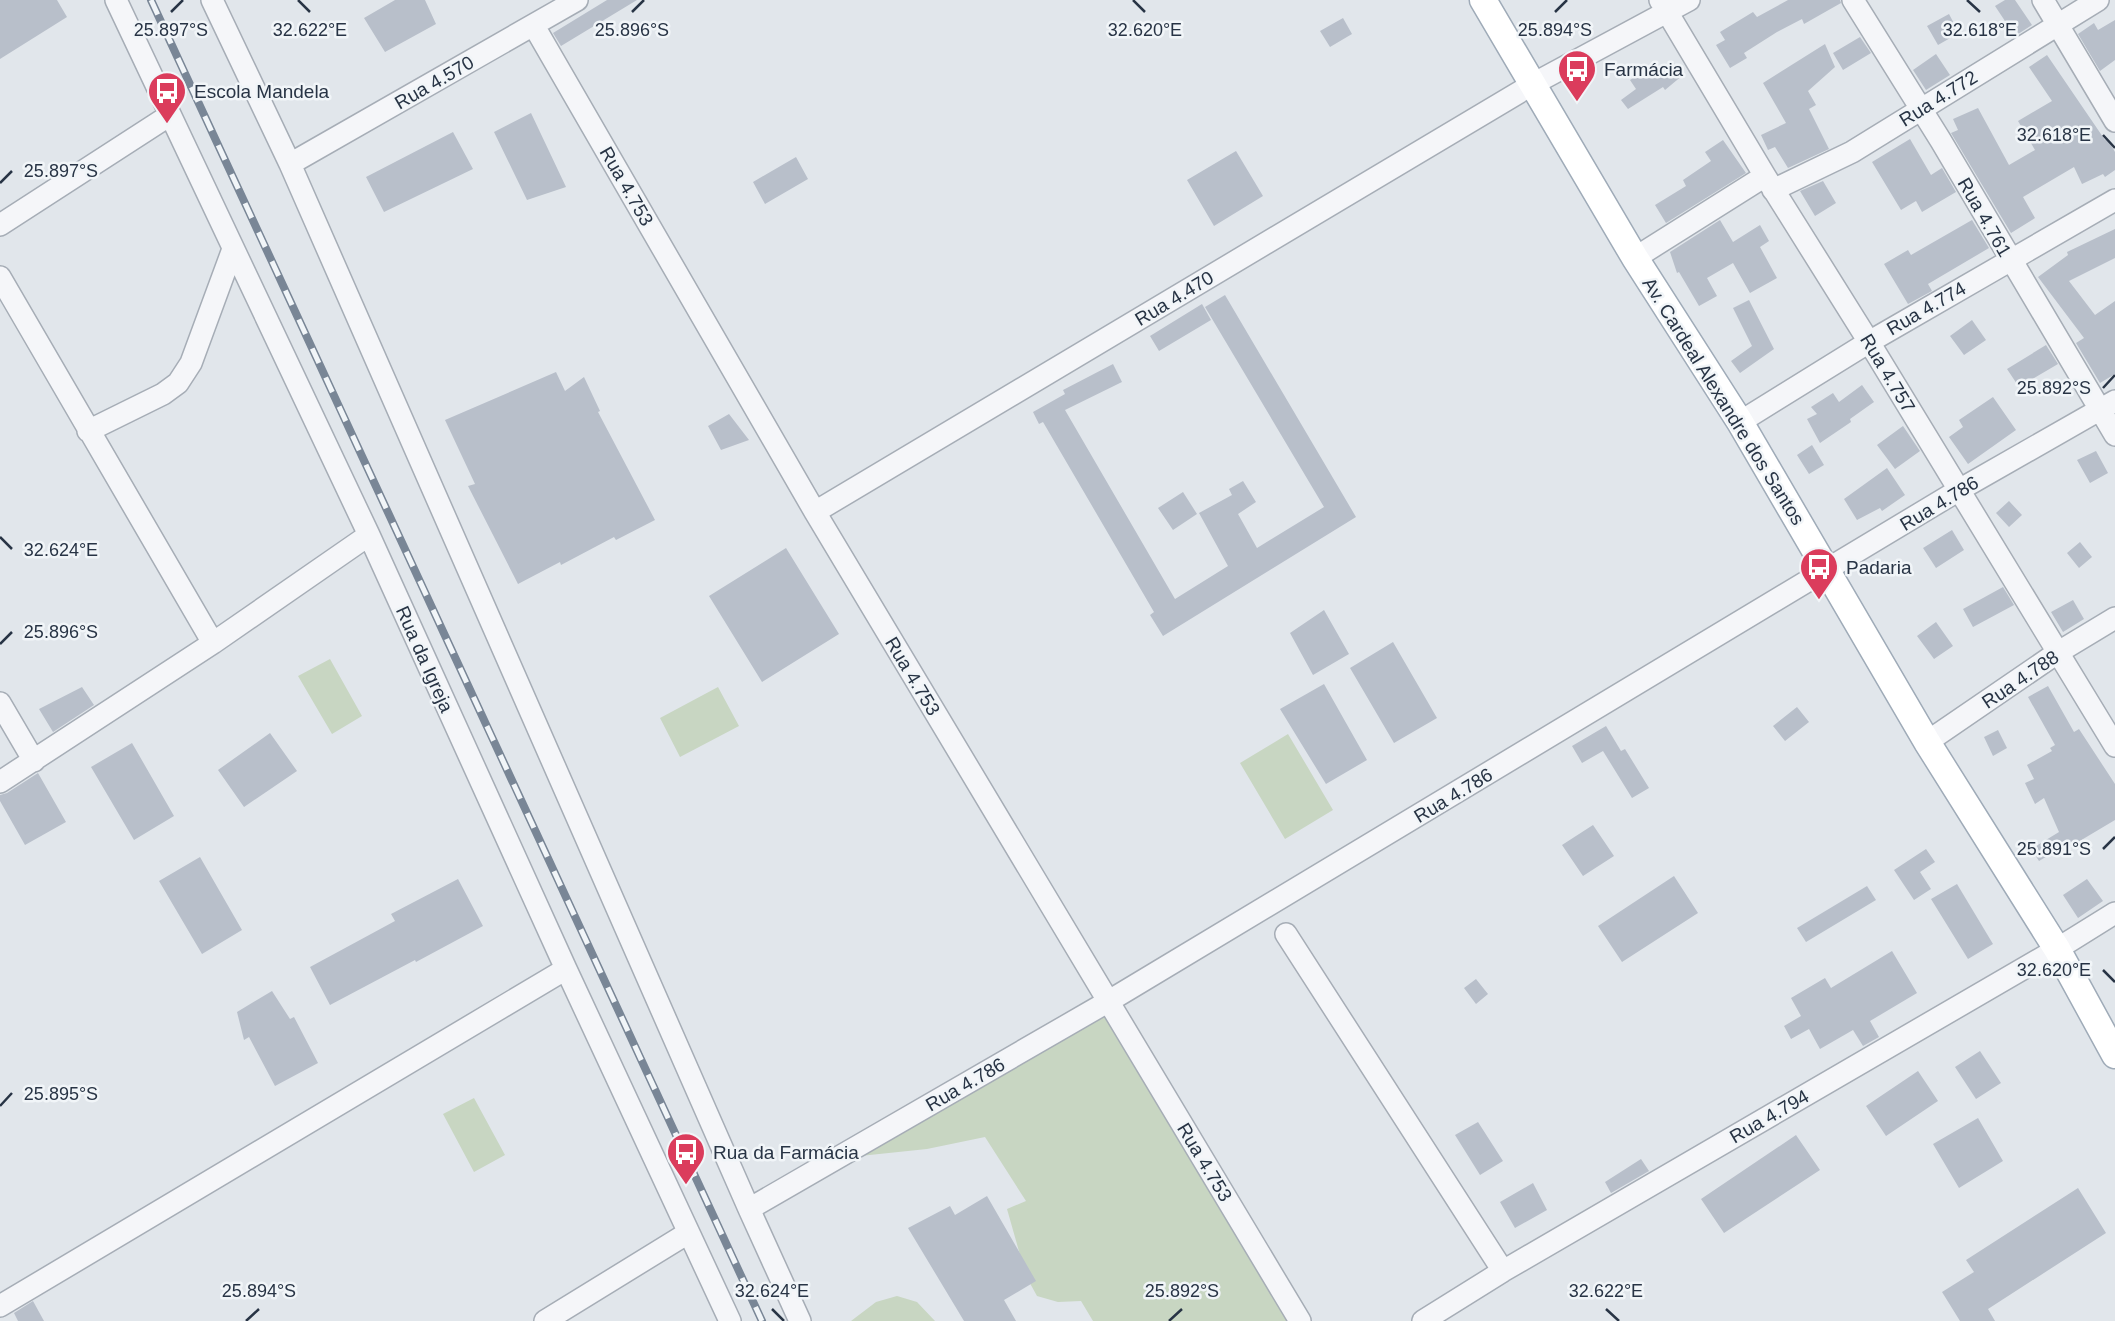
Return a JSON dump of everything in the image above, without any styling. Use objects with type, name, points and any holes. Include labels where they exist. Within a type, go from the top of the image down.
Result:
[{"type":"main road","name":"Av. Cardeal Alexandre dos Santos","points":[[1483,0],[1635,258],[1740,422],[1927,742],[2057,949],[2115,1055]]},
{"type":"street","name":"Rua da Igreja","points":[[116,0],[369,535],[566,969],[730,1321]]},
{"type":"street","points":[[212,0],[290,164],[748,1209],[800,1321]]},
{"type":"street","name":"Rua 4.570","points":[[290,164],[577,0]]},
{"type":"street","name":"Rua 4.470","points":[[815,512],[1664,6],[1689,0]]},
{"type":"street","name":"Rua 4.761","points":[[1853,0],[1921,108],[2010,260],[2108,406],[2115,435]]},
{"type":"street","points":[[2043,0],[2115,121]]},
{"type":"street","name":"Rua 4.772","points":[[1635,258],[1769,183],[1852,152],[2098,0]]},
{"type":"street","name":"Rua 4.757","points":[[1664,6],[1769,183],[2115,746]]},
{"type":"street","name":"Rua 4.753","points":[[534,26],[815,512],[1300,1321]]},
{"type":"street","points":[[0,225],[170,115]]},
{"type":"street","name":"Rua 4.774","points":[[1740,422],[1869,342],[2115,200]]},
{"type":"street","points":[[88,431],[163,394],[178,383],[191,363],[233,249]]},
{"type":"street","points":[[0,277],[213,643]]},
{"type":"street","name":"Rua 4.786","points":[[748,1209],[1108,1001],[1959,490],[2108,406]]},
{"type":"street","points":[[0,782],[213,643],[369,535]]},
{"type":"street","name":"Rua 4.788","points":[[1927,742],[2057,653],[2115,618]]},
{"type":"street","points":[[0,703],[34,761]]},
{"type":"street","name":"Rua 4.794","points":[[1423,1321],[1503,1271],[2115,913]]},
{"type":"street","points":[[1286,934],[1503,1271]]},
{"type":"street","points":[[0,1306],[566,969]]},
{"type":"street","points":[[546,1321],[688,1233]]},
{"type":"green space","points":[[330,659],[362,716],[332,734],[298,676]]},
{"type":"green space","points":[[718,687],[739,726],[680,757],[660,718]]},
{"type":"green space","points":[[1288,734],[1333,810],[1285,839],[1240,763]]},
{"type":"green space","points":[[1109,1001],[1291,1321],[1093,1321],[1081,1301],[1058,1302],[1037,1296],[1026,1276],[1007,1209],[1026,1201],[985,1137],[927,1149],[860,1156]]},
{"type":"green space","points":[[474,1098],[505,1155],[474,1172],[443,1114]]},
{"type":"green space","points":[[897,1296],[917,1302],[935,1321],[851,1321],[876,1302]]},
{"type":"building","points":[[0,0],[57,0],[67,17],[0,59]]},
{"type":"building","points":[[395,0],[425,0],[436,24],[385,52],[364,18]]},
{"type":"building","points":[[607,0],[637,0],[561,46],[553,33]]},
{"type":"building","points":[[1788,0],[1840,0],[1841,3],[1804,24],[1802,19],[1777,32],[1744,53],[1747,58],[1730,68],[1716,45],[1725,40],[1720,32],[1753,12],[1757,17]]},
{"type":"building","points":[[2005,0],[2015,0],[2032,25],[2015,36],[1995,6]]},
{"type":"building","points":[[1949,14],[1959,33],[1938,45],[1927,26]]},
{"type":"building","points":[[1343,18],[1352,34],[1330,47],[1320,31]]},
{"type":"building","points":[[2115,20],[2115,60],[2100,71],[2078,34],[2094,23],[2098,30]]},
{"type":"building","points":[[1860,37],[1871,53],[1843,70],[1833,53]]},
{"type":"building","points":[[1825,44],[1835,67],[1808,91],[1816,105],[1809,109],[1829,149],[1788,168],[1775,147],[1768,150],[1761,135],[1786,123],[1763,83]]},
{"type":"building","points":[[1936,54],[1950,75],[1926,90],[1913,70]]},
{"type":"building","points":[[2047,55],[2105,140],[2107,138],[2115,152],[2115,170],[2105,177],[2103,174],[2082,184],[2074,167],[2023,197],[2035,218],[2011,233],[1951,133],[1958,130],[1953,119],[1978,108],[2009,165],[2035,150],[2018,121],[2052,101],[2029,67]]},
{"type":"building","points":[[1672,61],[1683,75],[1665,90],[1663,87],[1628,109],[1621,100],[1636,89],[1630,80],[1650,68],[1654,75]]},
{"type":"building","points":[[531,113],[566,187],[527,200],[494,132]]},
{"type":"building","points":[[453,132],[473,169],[384,212],[366,177]]},
{"type":"building","points":[[1910,139],[1931,175],[1942,168],[1956,192],[1922,212],[1916,201],[1901,210],[1872,162]]},
{"type":"building","points":[[1723,140],[1746,173],[1666,223],[1655,205],[1686,186],[1683,180],[1711,161],[1705,152]]},
{"type":"building","points":[[1236,151],[1263,196],[1214,226],[1187,180]]},
{"type":"building","points":[[796,157],[808,179],[765,204],[753,182]]},
{"type":"building","points":[[1823,181],[1836,203],[1815,216],[1800,191]]},
{"type":"building","points":[[1720,220],[1733,242],[1760,225],[1769,241],[1760,247],[1777,278],[1750,293],[1733,263],[1707,278],[1717,296],[1699,306],[1679,272],[1677,273],[1670,252]]},
{"type":"building","points":[[1972,220],[1989,248],[1928,284],[1932,291],[1908,304],[1884,264],[1908,250],[1911,255]]},
{"type":"building","points":[[2115,229],[2115,258],[2069,281],[2095,315],[2115,301],[2115,374],[2100,383],[2076,343],[2084,338],[2038,277],[2068,255],[2067,252]]},
{"type":"building","points":[[1225,295],[1356,517],[1163,636],[1150,615],[1154,612],[1043,422],[1039,424],[1033,412],[1065,394],[1063,390],[1113,364],[1122,382],[1065,410],[1175,599],[1228,566],[1199,513],[1232,495],[1229,489],[1243,481],[1256,502],[1238,514],[1257,548],[1324,507],[1205,307]]},
{"type":"building","points":[[1749,300],[1774,349],[1740,373],[1731,361],[1752,346],[1733,308]]},
{"type":"building","points":[[1202,304],[1211,320],[1159,351],[1150,336]]},
{"type":"building","points":[[1972,320],[1986,340],[1964,355],[1950,336]]},
{"type":"building","points":[[2046,345],[2058,364],[2019,387],[2007,369]]},
{"type":"building","points":[[556,372],[565,391],[584,377],[600,411],[598,412],[655,520],[616,540],[614,537],[561,565],[560,562],[518,584],[468,486],[475,484],[445,420]]},
{"type":"building","points":[[1862,385],[1874,402],[1820,443],[1807,419],[1817,414],[1811,407],[1833,393],[1839,402]]},
{"type":"building","points":[[1993,397],[2016,430],[1968,464],[1949,437],[1963,427],[1959,420]]},
{"type":"building","points":[[729,414],[749,440],[721,450],[708,426]]},
{"type":"building","points":[[1903,426],[1920,451],[1895,469],[1877,445]]},
{"type":"building","points":[[1812,445],[1824,465],[1809,474],[1797,455]]},
{"type":"building","points":[[2096,451],[2108,473],[2090,483],[2077,460]]},
{"type":"building","points":[[1887,468],[1905,495],[1882,511],[1880,508],[1857,520],[1844,499]]},
{"type":"building","points":[[1183,492],[1197,514],[1173,530],[1158,508]]},
{"type":"building","points":[[2009,501],[2022,515],[2009,527],[1996,513]]},
{"type":"building","points":[[1952,530],[1964,550],[1936,568],[1923,548]]},
{"type":"building","points":[[2080,542],[2092,557],[2079,568],[2067,553]]},
{"type":"building","points":[[786,548],[839,634],[762,682],[709,596]]},
{"type":"building","points":[[2003,587],[2014,605],[1973,627],[1963,609]]},
{"type":"building","points":[[2073,600],[2084,619],[2063,632],[2051,612]]},
{"type":"building","points":[[1324,610],[1349,654],[1313,675],[1290,633]]},
{"type":"building","points":[[1936,622],[1953,646],[1934,659],[1917,636]]},
{"type":"building","points":[[1393,642],[1437,718],[1394,743],[1350,668]]},
{"type":"building","points":[[1324,684],[1367,760],[1326,784],[1280,709]]},
{"type":"building","points":[[2048,686],[2074,732],[2079,729],[2115,784],[2115,820],[2039,861],[2031,849],[2059,832],[2044,798],[2035,804],[2025,783],[2034,779],[2027,765],[2052,751],[2050,748],[2055,745],[2028,697]]},
{"type":"building","points":[[82,687],[94,705],[53,732],[39,709]]},
{"type":"building","points":[[1797,707],[1809,722],[1785,741],[1773,726]]},
{"type":"building","points":[[1606,726],[1621,751],[1625,749],[1649,788],[1632,798],[1603,751],[1582,763],[1572,746]]},
{"type":"building","points":[[1998,730],[2007,748],[1993,756],[1984,737]]},
{"type":"building","points":[[270,733],[297,771],[244,807],[218,770]]},
{"type":"building","points":[[132,743],[174,816],[134,840],[91,767]]},
{"type":"building","points":[[38,773],[66,822],[25,845],[0,801],[0,795]]},
{"type":"building","points":[[1593,825],[1614,856],[1583,876],[1562,845]]},
{"type":"building","points":[[1926,849],[1935,862],[1920,872],[1931,889],[1914,900],[1894,870]]},
{"type":"building","points":[[200,857],[242,930],[202,954],[159,881]]},
{"type":"building","points":[[1674,876],[1698,913],[1622,962],[1598,926]]},
{"type":"building","points":[[458,879],[483,926],[330,1005],[310,967],[395,921],[391,914]]},
{"type":"building","points":[[2087,879],[2103,901],[2078,918],[2063,895]]},
{"type":"building","points":[[1957,884],[1993,944],[1968,959],[1931,899]]},
{"type":"building","points":[[1867,886],[1876,900],[1806,942],[1797,928]]},
{"type":"building","points":[[1892,951],[1917,993],[1870,1021],[1879,1037],[1863,1046],[1853,1030],[1820,1049],[1809,1029],[1791,1039],[1784,1026],[1801,1016],[1791,998],[1825,978],[1831,988]]},
{"type":"building","points":[[1476,979],[1488,994],[1476,1004],[1464,988]]},
{"type":"building","points":[[272,991],[290,1019],[294,1017],[318,1063],[275,1086],[249,1037],[244,1040],[237,1012]]},
{"type":"building","points":[[1980,1051],[2001,1083],[1976,1099],[1955,1067]]},
{"type":"building","points":[[1918,1071],[1938,1101],[1886,1136],[1866,1106]]},
{"type":"building","points":[[1978,1118],[2003,1161],[1959,1188],[1933,1144]]},
{"type":"building","points":[[1478,1122],[1503,1161],[1480,1175],[1455,1135]]},
{"type":"building","points":[[1796,1135],[1820,1170],[1724,1233],[1701,1199]]},
{"type":"building","points":[[1641,1159],[1649,1171],[1611,1193],[1605,1182]]},
{"type":"building","points":[[1533,1183],[1547,1210],[1515,1228],[1500,1202]]},
{"type":"building","points":[[2078,1188],[2106,1233],[1988,1309],[1995,1321],[1960,1321],[1942,1292],[1974,1272],[1966,1260]]},
{"type":"building","points":[[987,1196],[1036,1281],[1004,1300],[1016,1321],[964,1321],[908,1228],[950,1206],[955,1215]]},
{"type":"building","points":[[33,1301],[44,1321],[18,1321],[14,1313]]},
{"type":"railway","points":[[151,0],[762,1321]]},
{"type":"place","name":"Farmácia","points":[[1577,103]]},
{"type":"place","name":"Escola Mandela","points":[[167,125]]},
{"type":"place","name":"Padaria","points":[[1819,601]]},
{"type":"place","name":"Rua da Farmácia","points":[[686,1186]]}]
